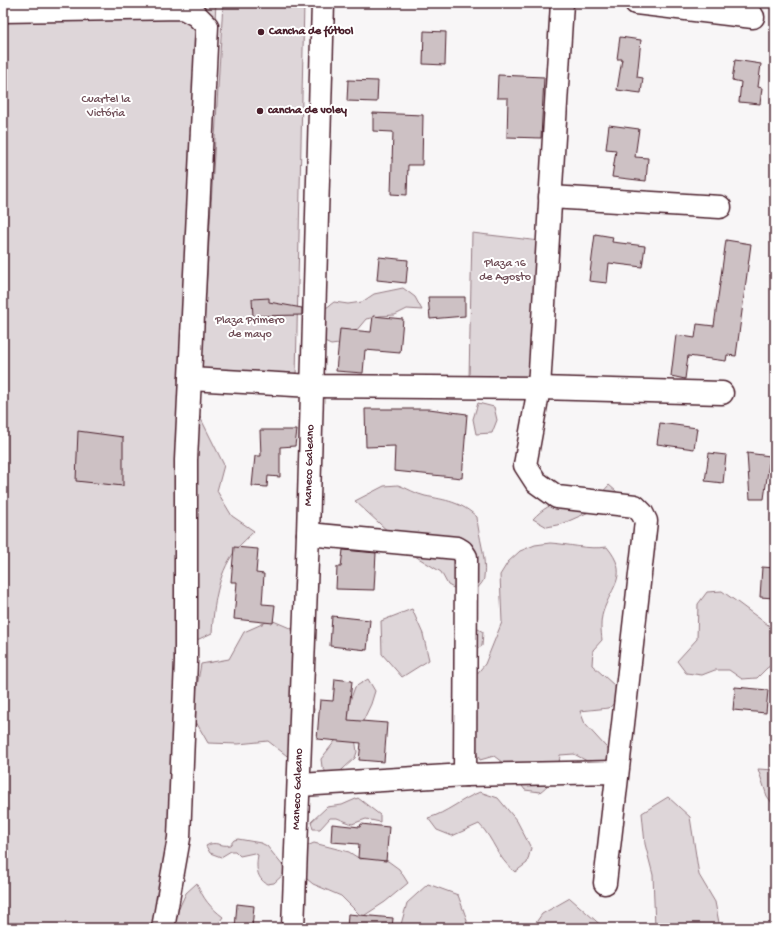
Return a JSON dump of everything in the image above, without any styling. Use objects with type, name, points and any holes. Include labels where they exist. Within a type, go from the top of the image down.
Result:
[{"type":"street","name":"Maneco Galeano","points":[[293,928],[300,785],[323,3]]},
{"type":"street","points":[[562,3],[539,388],[525,465],[536,482],[557,497],[635,506],[642,513],[646,521],[616,772],[605,883]]},
{"type":"street","points":[[636,3],[753,17]]},
{"type":"street","points":[[3,11],[183,8],[196,15],[207,26],[186,460],[186,661],[179,838],[163,928]]},
{"type":"street","points":[[550,197],[720,207]]},
{"type":"street","points":[[190,378],[312,386],[539,388],[722,393]]},
{"type":"street","points":[[308,534],[458,548],[466,557],[465,775]]},
{"type":"street","points":[[300,785],[465,775],[616,772]]},
{"type":"green space","name":"Cuartel la Victória","points":[[3,3],[216,3],[192,427],[197,411],[224,465],[217,491],[232,516],[254,531],[235,551],[224,570],[215,601],[212,633],[186,645],[164,928],[3,928]]},
{"type":"green space","name":"Plaza Primero de mayo","points":[[223,3],[304,3],[296,376],[201,375]]},
{"type":"green space","name":"Plaza 16 de Agosto","points":[[472,233],[540,241],[532,378],[469,379]]},
{"type":"green space","points":[[403,288],[415,297],[422,310],[407,309],[395,315],[366,319],[346,343],[331,345],[318,339],[322,311],[334,302],[348,304],[362,302],[374,294]]},
{"type":"green space","points":[[478,403],[494,407],[497,420],[492,433],[476,434],[473,419]]},
{"type":"green space","points":[[398,485],[422,495],[446,500],[459,505],[477,517],[485,570],[484,579],[476,590],[461,592],[448,585],[441,572],[415,556],[355,501],[384,486]]},
{"type":"green space","points":[[609,485],[624,498],[617,511],[604,514],[589,512],[562,524],[547,527],[533,519],[548,507],[563,501],[598,497]]},
{"type":"green space","points":[[550,543],[600,548],[607,547],[614,557],[617,565],[617,580],[602,616],[602,640],[593,650],[592,665],[615,686],[619,699],[609,708],[580,711],[585,724],[626,769],[613,775],[574,754],[560,755],[557,772],[553,780],[540,792],[525,790],[507,766],[494,756],[480,760],[464,731],[466,687],[485,664],[502,622],[500,575],[508,562],[520,551],[535,545]]},
{"type":"green space","points":[[722,591],[775,630],[775,663],[767,668],[757,678],[742,679],[729,670],[715,670],[702,675],[686,673],[677,661],[697,639],[698,604],[707,592]]},
{"type":"green space","points":[[412,609],[423,634],[429,660],[402,677],[382,654],[381,621]]},
{"type":"green space","points":[[271,620],[297,631],[301,684],[314,709],[309,737],[291,759],[268,741],[238,744],[208,743],[192,715],[201,664],[229,659],[244,632]]},
{"type":"green space","points":[[470,624],[483,632],[482,646],[470,653]]},
{"type":"green space","points":[[368,679],[375,691],[371,704],[355,738],[357,752],[355,758],[332,779],[322,767],[321,759],[335,741],[336,726],[345,715],[355,687]]},
{"type":"green space","points":[[758,769],[775,770],[775,807],[767,796]]},
{"type":"green space","points":[[480,792],[498,798],[517,821],[531,848],[527,863],[515,872],[499,854],[489,836],[479,824],[452,836],[437,830],[428,818],[441,813]]},
{"type":"green space","points":[[668,797],[690,817],[699,875],[715,902],[720,928],[655,928],[653,875],[645,844],[642,813]]},
{"type":"green space","points":[[358,798],[380,815],[380,822],[366,819],[352,824],[337,818],[330,818],[320,829],[313,829],[311,822],[327,807],[342,805]]},
{"type":"green space","points":[[238,839],[261,843],[267,846],[283,866],[285,873],[274,883],[267,884],[259,875],[257,863],[258,855],[254,853],[240,856],[235,851],[231,851],[221,857],[210,853],[206,846],[209,844],[230,845],[234,840]]},
{"type":"green space","points":[[314,843],[349,852],[360,859],[375,858],[388,861],[399,869],[408,883],[385,902],[362,917],[341,896],[313,884],[301,874],[300,849]]},
{"type":"green space","points":[[197,883],[207,902],[223,917],[215,928],[170,928],[186,893]]},
{"type":"green space","points":[[428,884],[458,895],[467,920],[466,928],[400,928],[407,903]]},
{"type":"green space","points":[[570,898],[604,928],[532,928],[542,914]]},
{"type":"building","points":[[424,31],[446,32],[445,65],[423,64]]},
{"type":"building","points":[[620,37],[641,40],[637,77],[643,78],[641,93],[617,90],[622,59],[617,59]]},
{"type":"building","points":[[735,60],[761,64],[758,87],[762,88],[760,104],[739,102],[741,82],[732,80]]},
{"type":"building","points":[[498,75],[544,77],[541,138],[507,137],[508,98],[497,98]]},
{"type":"building","points":[[348,80],[378,81],[377,102],[347,101]]},
{"type":"building","points":[[373,113],[423,115],[422,165],[408,165],[407,195],[391,194],[393,132],[373,131]]},
{"type":"building","points":[[609,125],[639,129],[635,157],[648,158],[646,181],[612,177],[616,150],[606,149]]},
{"type":"building","points":[[595,234],[613,237],[612,242],[645,246],[642,267],[609,263],[607,283],[589,281]]},
{"type":"building","points":[[726,240],[751,244],[736,356],[727,355],[726,361],[688,356],[685,379],[671,376],[676,335],[695,338],[697,324],[714,326]]},
{"type":"building","points":[[379,257],[408,260],[406,283],[377,280]]},
{"type":"building","points":[[428,297],[465,297],[465,316],[430,319]]},
{"type":"building","points":[[269,298],[269,302],[302,308],[302,315],[253,316],[252,299]]},
{"type":"building","points":[[373,316],[403,319],[400,353],[365,350],[363,373],[336,371],[340,329],[371,332]]},
{"type":"building","points":[[365,409],[429,409],[467,414],[462,478],[394,471],[395,446],[366,447]]},
{"type":"building","points":[[660,423],[697,428],[694,449],[657,444]]},
{"type":"building","points":[[260,430],[297,430],[295,446],[280,447],[280,477],[268,476],[267,487],[252,486],[255,456],[261,456]]},
{"type":"building","points":[[78,431],[123,437],[123,486],[76,481]]},
{"type":"building","points":[[709,453],[726,455],[723,483],[705,481]]},
{"type":"building","points":[[747,453],[770,456],[764,499],[750,499]]},
{"type":"building","points":[[234,547],[258,549],[256,573],[264,574],[262,604],[275,605],[273,623],[234,619],[237,582],[231,582]]},
{"type":"building","points":[[343,550],[376,553],[374,590],[336,589],[337,567],[341,567]]},
{"type":"building","points":[[762,567],[775,568],[774,598],[760,597]]},
{"type":"building","points":[[332,616],[370,620],[367,650],[330,646]]},
{"type":"building","points":[[335,679],[352,681],[348,720],[387,723],[384,762],[359,760],[361,743],[317,739],[320,700],[333,701]]},
{"type":"building","points":[[735,687],[768,690],[766,713],[733,710]]},
{"type":"building","points":[[332,824],[360,827],[361,824],[389,827],[386,861],[358,858],[359,844],[331,842]]},
{"type":"building","points":[[237,904],[254,906],[252,928],[235,928]]},
{"type":"building","points":[[348,914],[393,918],[392,928],[347,928]]},
{"type":"place","name":"Cancha de fútbol","points":[[261,32]]},
{"type":"place","name":"cancha de voley","points":[[260,111]]}]
